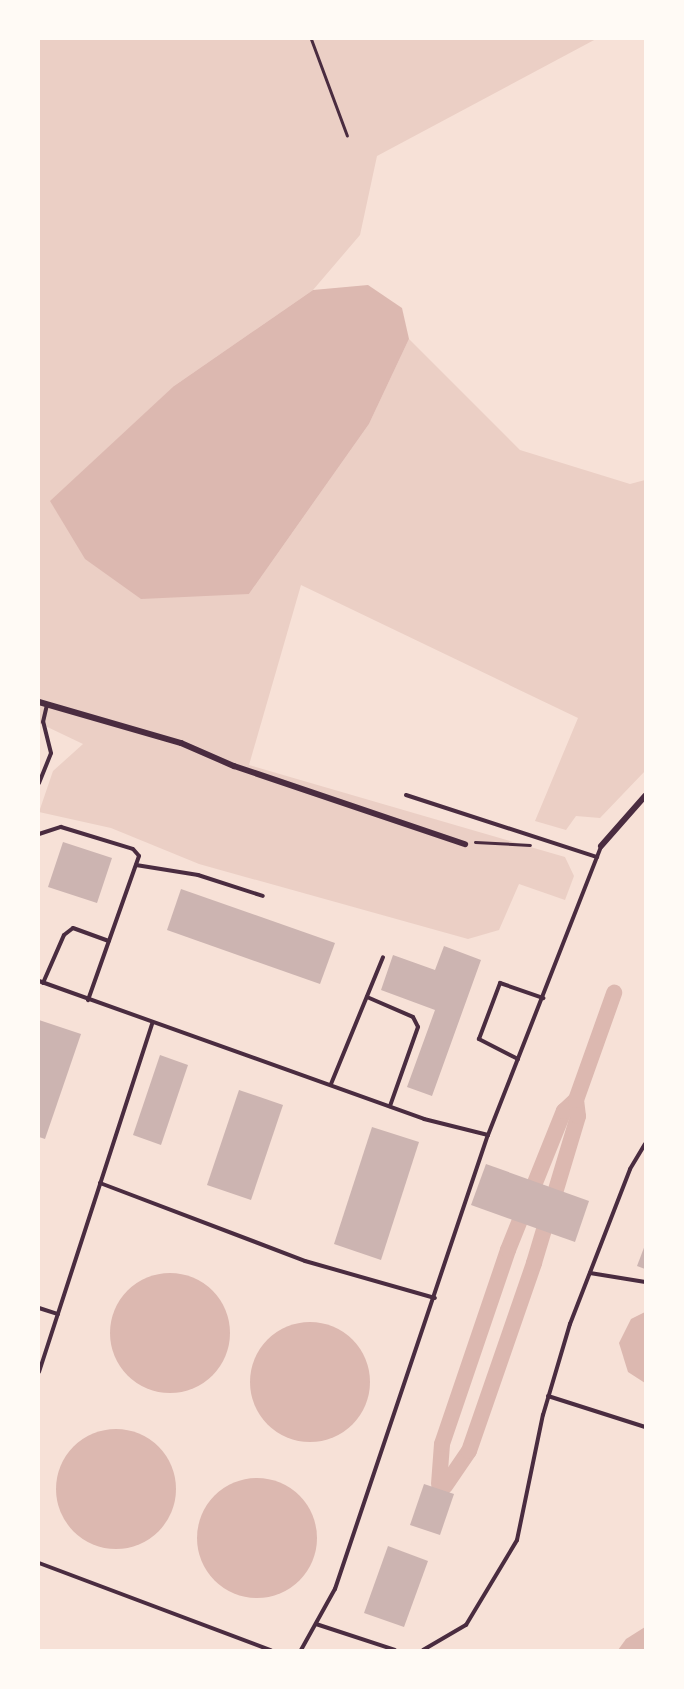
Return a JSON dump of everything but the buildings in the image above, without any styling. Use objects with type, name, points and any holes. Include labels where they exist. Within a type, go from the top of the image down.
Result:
[{"type":"street","points":[[39,702],[181,743],[234,766],[465,844]]},
{"type":"street","points":[[601,846],[645,796]]},
{"type":"lane","points":[[39,783],[51,753],[42,722],[47,705]]},
{"type":"lane","points":[[406,795],[541,836],[597,857]]},
{"type":"lane","points":[[39,834],[61,826],[133,849],[139,856],[88,1000]]},
{"type":"lane","points":[[301,1650],[335,1589],[435,1298],[488,1135],[601,846]]},
{"type":"lane","points":[[136,865],[198,875],[263,896]]},
{"type":"lane","points":[[110,941],[73,928],[64,935],[41,982],[152,1024],[193,1033],[390,1106],[488,1135]]},
{"type":"lane","points":[[331,1084],[383,957]]},
{"type":"lane","points":[[519,1059],[479,1039],[500,984],[543,998]]},
{"type":"lane","points":[[367,997],[413,1017],[418,1027],[390,1106]]},
{"type":"lane","points":[[39,1372],[152,1024]]},
{"type":"lane","points":[[423,1650],[466,1625],[517,1540],[548,1396],[590,1273],[645,1144]]},
{"type":"lane","points":[[100,1183],[305,1261],[435,1298]]},
{"type":"lane","points":[[590,1273],[645,1282]]},
{"type":"lane","points":[[39,1308],[58,1314]]},
{"type":"lane","points":[[548,1396],[645,1426]]},
{"type":"lane","points":[[39,1563],[271,1650]]},
{"type":"lane","points":[[315,1624],[395,1650]]},
{"type":"path","points":[[311,39],[347,136]]},
{"type":"path","points":[[465,844],[500,840],[528,847],[541,836]]},
{"type":"shaded area","points":[[39,39],[596,39],[377,156],[360,235],[313,290],[174,386],[249,594],[369,424],[409,339],[520,450],[630,484],[645,480],[645,771],[600,818],[576,816],[566,830],[535,821],[578,718],[301,585],[249,765],[565,857],[574,876],[565,900],[519,884],[499,930],[468,939],[199,864],[111,828],[39,812],[53,771],[83,744],[39,723]]},
{"type":"shaded area","points":[[368,285],[402,308],[409,339],[369,424],[249,594],[141,599],[85,559],[50,501],[174,386],[313,290]]},
{"type":"shaded area","points":[[170,1273],[193,1277],[213,1290],[226,1310],[230,1333],[226,1356],[213,1376],[193,1389],[170,1393],[147,1389],[127,1376],[114,1356],[110,1333],[114,1310],[127,1290],[147,1277]]},
{"type":"shaded area","points":[[645,1312],[645,1383],[628,1372],[619,1343],[631,1319]]},
{"type":"shaded area","points":[[310,1322],[333,1326],[353,1339],[366,1359],[370,1382],[366,1405],[353,1425],[333,1438],[310,1442],[287,1438],[267,1425],[254,1405],[250,1382],[254,1359],[267,1339],[287,1326]]},
{"type":"shaded area","points":[[116,1429],[139,1433],[159,1446],[172,1466],[176,1489],[172,1512],[159,1532],[139,1545],[116,1549],[93,1545],[73,1532],[60,1512],[56,1489],[60,1466],[73,1446],[93,1433]]},
{"type":"shaded area","points":[[257,1478],[280,1482],[300,1495],[313,1515],[317,1538],[313,1561],[300,1581],[280,1594],[257,1598],[234,1594],[214,1581],[201,1561],[197,1538],[201,1515],[214,1495],[234,1482]]},
{"type":"shaded area","points":[[645,1627],[645,1650],[618,1650],[626,1639]]},
{"type":"waterway","points":[[445,1486],[469,1451],[534,1263],[578,1116],[576,1100],[614,993]]},
{"type":"waterway","points":[[439,1484],[442,1444],[508,1250],[564,1111],[576,1100]]}]
